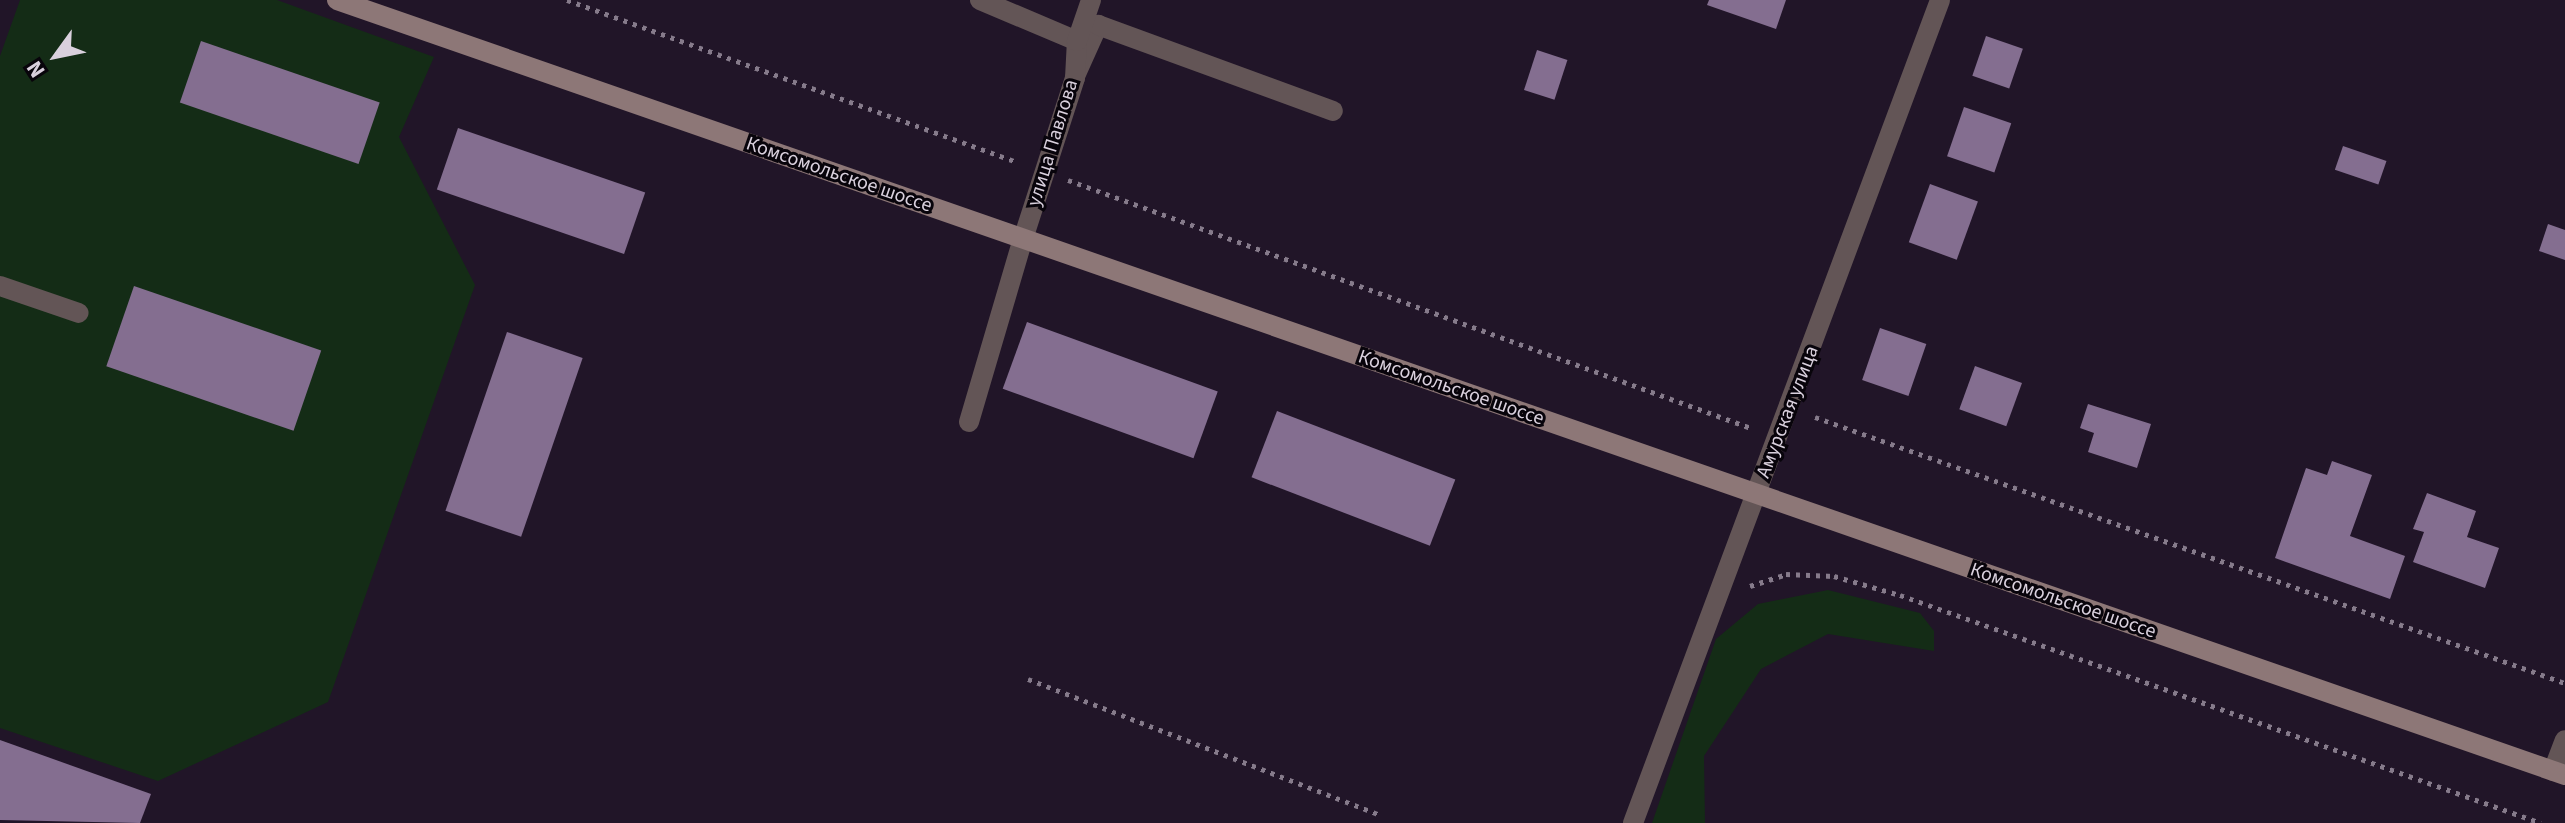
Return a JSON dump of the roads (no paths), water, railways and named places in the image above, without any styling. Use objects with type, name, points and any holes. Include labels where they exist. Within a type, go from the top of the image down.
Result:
[{"type":"main road","name":"Комсомольское шоссе","points":[[337,0],[2559,773]]},
{"type":"street","points":[[980,0],[1077,41]]},
{"type":"street","name":"улица Павлова","points":[[969,422],[1043,171],[1075,78],[1077,41],[1091,0]]},
{"type":"street","name":"Амурская улица","points":[[1633,823],[1756,494],[1774,437],[1791,409],[1940,0]]},
{"type":"street","points":[[1075,78],[1098,25],[1333,111]]},
{"type":"street","points":[[0,286],[79,313]]},
{"type":"street","points":[[2559,773],[2565,740]]}]
